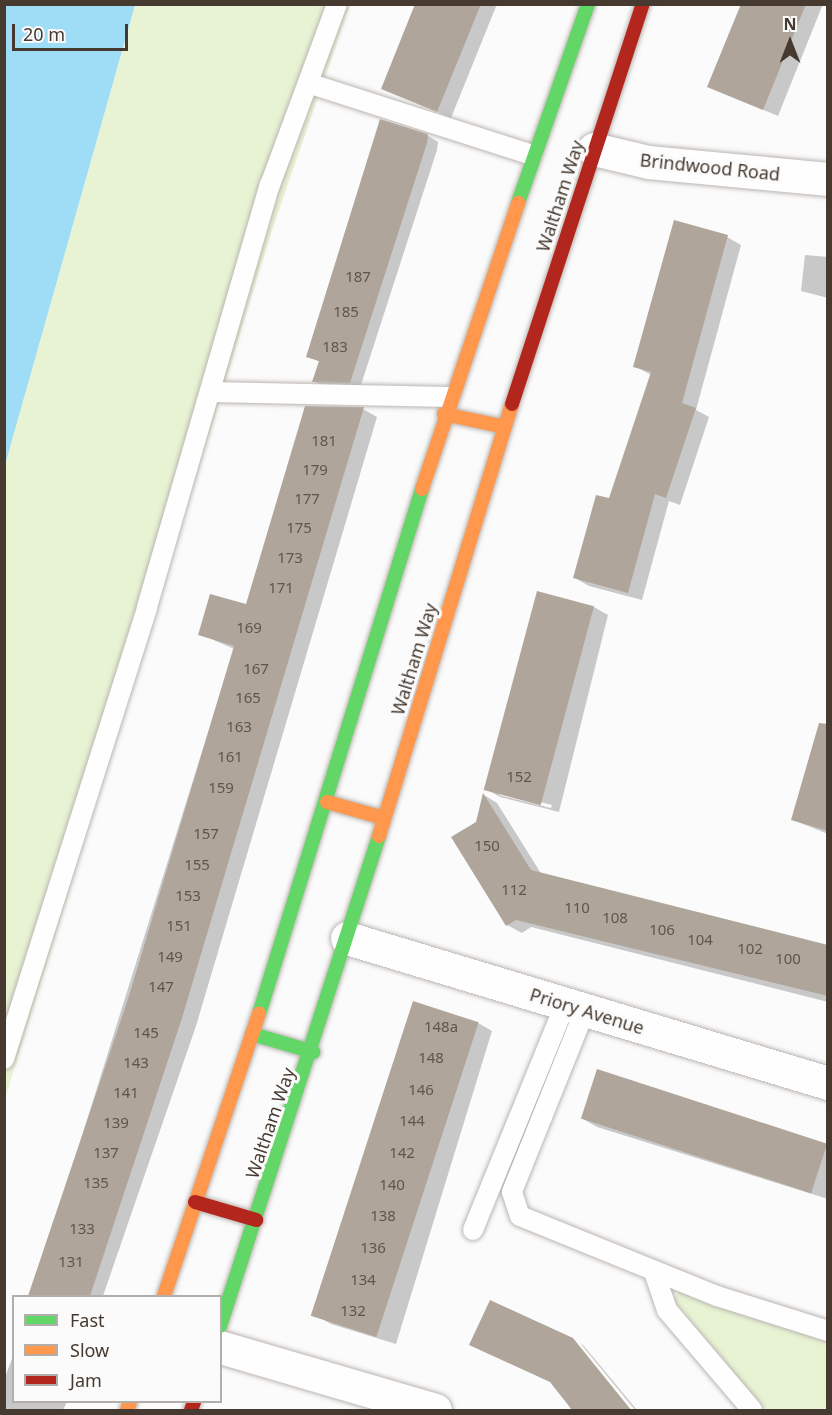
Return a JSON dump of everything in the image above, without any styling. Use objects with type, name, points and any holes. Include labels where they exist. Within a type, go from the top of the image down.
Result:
[{"type":"main road","points":[[164,1295],[327,802],[447,406],[532,155],[588,4]]},
{"type":"main road","name":"Waltham Way","points":[[222,1320],[313,1052],[505,427],[643,4]]},
{"type":"main road","points":[[447,406],[505,427]]},
{"type":"main road","points":[[327,802],[384,818]]},
{"type":"main road","points":[[252,1034],[313,1052]]},
{"type":"main road","points":[[195,1202],[256,1220]]},
{"type":"street","name":"Brindwood Road","points":[[594,149],[648,162],[828,179]]},
{"type":"street","name":"Priory Avenue","points":[[347,939],[828,1083]]},
{"type":"street","points":[[222,1348],[435,1410]]},
{"type":"lane","points":[[4,1059],[210,392],[270,185],[337,4]]},
{"type":"lane","points":[[308,83],[532,155]]},
{"type":"lane","points":[[210,392],[447,406]]},
{"type":"lane","points":[[473,1230],[575,1007]]},
{"type":"lane","points":[[575,1007],[512,1192],[520,1216],[654,1272],[828,1331]]},
{"type":"lane","points":[[654,1272],[667,1310],[752,1410]]},
{"type":"green space","points":[[135,5],[350,5],[271,233],[5,1099],[5,465]]},
{"type":"green space","points":[[681,1290],[827,1342],[827,1410],[765,1410],[673,1299]]},
{"type":"water","points":[[4,5],[135,5],[5,465]]},
{"type":"building","points":[[415,4],[481,4],[437,112],[381,89]]},
{"type":"building","points":[[741,4],[806,4],[763,110],[707,87]]},
{"type":"building","points":[[380,119],[428,134],[427,143],[350,383],[312,382],[319,361],[306,357]]},
{"type":"building","points":[[674,220],[728,235],[682,403],[696,408],[666,498],[655,494],[628,593],[573,578],[596,495],[609,498],[651,372],[633,367]]},
{"type":"building","points":[[305,406],[364,407],[182,1018],[90,1295],[28,1295],[129,996],[234,646],[198,635],[210,594],[246,604]]},
{"type":"building","points":[[537,591],[594,606],[541,805],[484,790]]},
{"type":"building","points":[[819,723],[828,724],[828,831],[791,820]]},
{"type":"building","points":[[483,793],[531,870],[828,945],[828,996],[516,920],[506,926],[451,837],[476,822]]},
{"type":"building","points":[[413,1001],[479,1022],[376,1337],[311,1316]]},
{"type":"building","points":[[597,1069],[827,1144],[811,1193],[581,1118]]},
{"type":"building","points":[[490,1300],[573,1338],[631,1410],[572,1410],[550,1382],[469,1345]]},
{"type":"traffic: fast","points":[[518,203],[588,4]]},
{"type":"traffic: fast","points":[[259,1014],[422,489]]},
{"type":"traffic: fast","points":[[222,1320],[379,836]]},
{"type":"traffic: fast","points":[[252,1034],[313,1052]]},
{"type":"traffic: slow","points":[[422,489],[518,203]]},
{"type":"traffic: slow","points":[[379,836],[512,404]]},
{"type":"traffic: slow","points":[[444,414],[505,427]]},
{"type":"traffic: slow","points":[[327,802],[384,818]]},
{"type":"traffic: slow","points":[[164,1295],[259,1014]]},
{"type":"traffic: slow","points":[[127,1410],[130,1403]]},
{"type":"traffic: jam","points":[[512,404],[643,4]]},
{"type":"traffic: jam","points":[[195,1202],[256,1220]]},
{"type":"traffic: jam","points":[[191,1410],[194,1403]]}]
